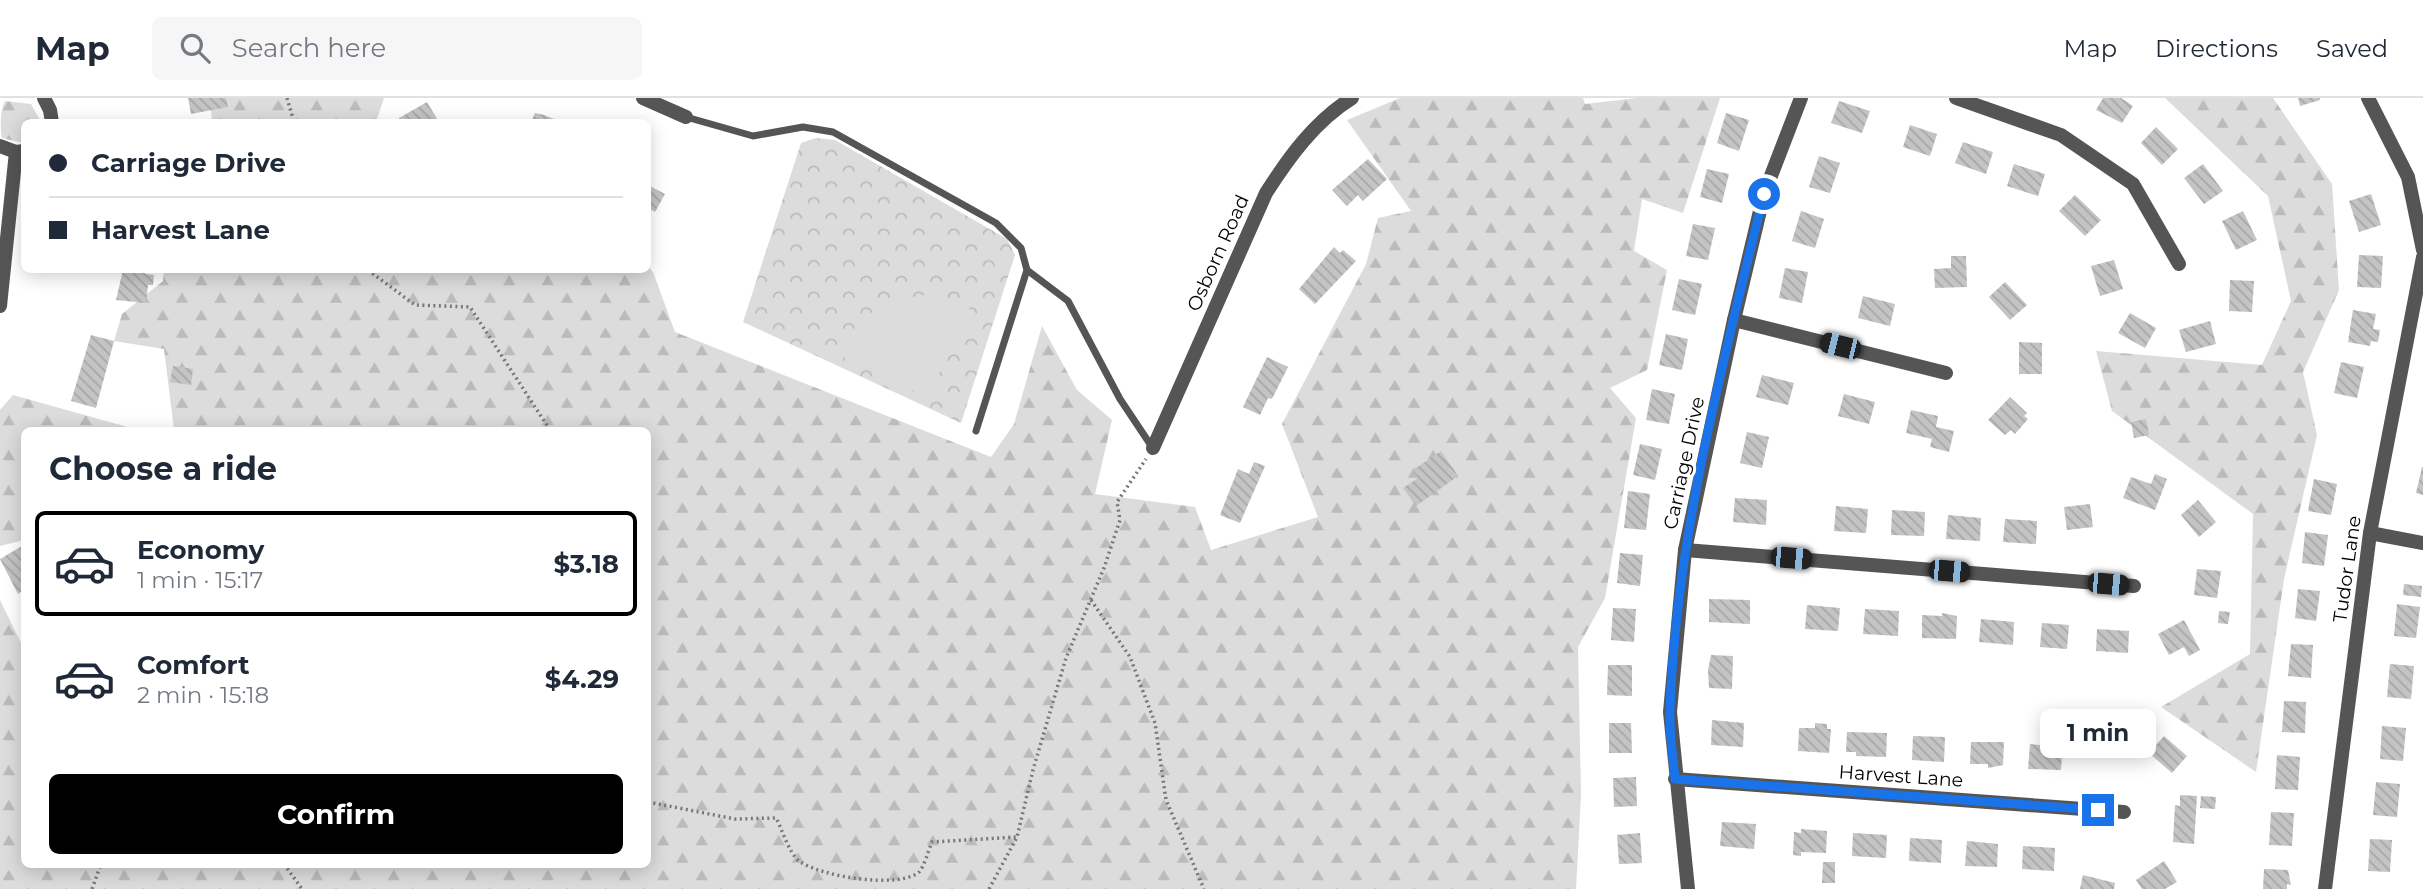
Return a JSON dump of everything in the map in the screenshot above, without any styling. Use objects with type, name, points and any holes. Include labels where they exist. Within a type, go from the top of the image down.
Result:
[{"type":"street","points":[[44,98],[51,119]]},
{"type":"street","points":[[643,98],[686,117]]},
{"type":"street","name":"Carriage Drive","points":[[1688,889],[1670,712],[1685,550],[1764,194],[1801,98]]},
{"type":"street","points":[[1956,98],[2061,135],[2133,184],[2179,264]]},
{"type":"street","points":[[2368,98],[2408,177],[2423,250]]},
{"type":"street","name":"Osborn Road","points":[[1153,447],[1266,193],[1289,157],[1346,100]]},
{"type":"street","points":[[0,146],[20,152],[0,306]]},
{"type":"street","name":"Tudor Lane","points":[[2325,889],[2370,533],[2423,257]]},
{"type":"street","points":[[1734,320],[1946,373]]},
{"type":"street","points":[[2370,533],[2423,543]]},
{"type":"street","points":[[1685,550],[2134,586]]},
{"type":"street","name":"Harvest Lane","points":[[1675,779],[2124,812]]},
{"type":"lane","points":[[686,117],[753,136],[803,127],[833,132],[996,223],[1021,248],[1027,270],[976,431]]},
{"type":"lane","points":[[1027,270],[1068,301],[1119,399],[1153,447]]},
{"type":"path","points":[[287,98],[293,119]]},
{"type":"path","points":[[372,273],[415,306],[470,307],[548,427]]},
{"type":"path","points":[[989,889],[1017,837],[1033,770],[1066,658],[1091,600],[1120,520],[1117,502],[1153,447]]},
{"type":"path","points":[[1091,600],[1129,657],[1155,723],[1167,800],[1204,889]]},
{"type":"path","points":[[651,803],[735,819],[776,818],[796,859],[821,872],[848,881],[908,880],[919,872],[932,842],[1017,837]]},
{"type":"path","points":[[92,889],[100,868]]},
{"type":"path","points":[[287,868],[302,889]]},
{"type":"green space","points":[[210,98],[384,98],[377,119],[212,119]]},
{"type":"green space","points":[[1400,98],[1583,98],[1585,104],[1637,98],[1720,98],[1683,213],[1642,199],[1634,251],[1667,270],[1647,370],[1610,388],[1636,418],[1605,598],[1578,647],[1581,795],[1576,889],[0,889],[0,600],[21,643],[21,868],[651,868],[651,427],[174,427],[164,349],[114,341],[122,314],[163,281],[164,273],[651,273],[651,270],[675,332],[991,457],[1014,424],[1042,326],[1077,390],[1112,420],[1095,494],[1195,507],[1211,550],[1318,517],[1282,424],[1366,264],[1378,218],[1411,211],[1347,120]]},
{"type":"green space","points":[[2165,98],[2273,98],[2332,184],[2339,290],[2303,372],[2317,435],[2284,579],[2256,772],[2161,707],[2250,654],[2253,514],[2112,411],[2096,351],[2262,365],[2291,301],[2268,196]]},
{"type":"green space","points":[[5,101],[31,104],[39,119],[21,119],[21,143],[2,138],[2,109]]},
{"type":"green space","points":[[816,138],[835,140],[1007,239],[1015,255],[961,423],[743,322],[801,143]]},
{"type":"green space","points":[[933,294],[970,307],[937,378],[940,391],[934,399],[921,398],[912,388],[838,355],[855,328],[876,310],[901,299]]},
{"type":"green space","points":[[13,395],[127,427],[21,427],[21,541],[0,546],[0,410]]},
{"type":"building","points":[[188,98],[226,98],[228,107],[191,114]]},
{"type":"building","points":[[2103,98],[2121,98],[2133,106],[2122,123],[2096,110]]},
{"type":"building","points":[[2298,98],[2320,98],[2320,100],[2300,106]]},
{"type":"building","points":[[1839,101],[1870,111],[1862,133],[1831,123]]},
{"type":"building","points":[[427,102],[437,119],[400,119]]},
{"type":"building","points":[[535,113],[554,119],[532,119]]},
{"type":"building","points":[[1726,113],[1749,120],[1739,151],[1717,143]]},
{"type":"building","points":[[1910,125],[1937,134],[1930,156],[1903,147]]},
{"type":"building","points":[[2156,127],[2178,149],[2162,165],[2141,143]]},
{"type":"building","points":[[1963,142],[1993,152],[1986,174],[1955,163]]},
{"type":"building","points":[[1819,156],[1840,163],[1830,193],[1809,187]]},
{"type":"building","points":[[1368,159],[1387,179],[1363,201],[1358,195],[1347,206],[1332,190]]},
{"type":"building","points":[[2014,164],[2045,174],[2038,196],[2007,186]]},
{"type":"building","points":[[2203,164],[2223,191],[2204,204],[2184,178]]},
{"type":"building","points":[[1707,169],[1729,174],[1722,203],[1700,197]]},
{"type":"building","points":[[651,187],[665,194],[655,212],[651,210]]},
{"type":"building","points":[[2371,194],[2381,225],[2359,232],[2349,201]]},
{"type":"building","points":[[2075,195],[2101,220],[2085,236],[2059,211]]},
{"type":"building","points":[[1801,211],[1824,219],[1815,248],[1792,241]]},
{"type":"building","points":[[2243,211],[2257,240],[2236,250],[2222,221]]},
{"type":"building","points":[[1693,224],[1715,228],[1708,260],[1686,256]]},
{"type":"building","points":[[1334,247],[1340,253],[1343,250],[1356,261],[1315,304],[1299,289]]},
{"type":"building","points":[[2359,255],[2383,256],[2381,288],[2357,287]]},
{"type":"building","points":[[1951,256],[1966,256],[1967,287],[1935,288],[1934,269],[1951,268]]},
{"type":"building","points":[[2114,260],[2123,289],[2100,296],[2091,266]]},
{"type":"building","points":[[1785,268],[1808,272],[1802,303],[1779,298]]},
{"type":"building","points":[[122,273],[154,275],[153,285],[148,285],[146,303],[116,300]]},
{"type":"building","points":[[1679,279],[1702,284],[1695,315],[1672,310]]},
{"type":"building","points":[[2230,280],[2254,281],[2252,312],[2229,311]]},
{"type":"building","points":[[2005,282],[2027,305],[2010,320],[1989,297]]},
{"type":"building","points":[[1863,296],[1895,304],[1890,326],[1858,318]]},
{"type":"building","points":[[2353,310],[2376,314],[2373,329],[2380,330],[2378,342],[2371,341],[2370,346],[2348,342]]},
{"type":"building","points":[[2130,313],[2156,328],[2145,348],[2118,333]]},
{"type":"building","points":[[2210,321],[2216,344],[2186,352],[2179,330]]},
{"type":"building","points":[[1666,334],[1688,339],[1682,370],[1659,365]]},
{"type":"building","points":[[91,335],[114,341],[96,408],[71,401]]},
{"type":"building","points":[[2019,342],[2042,343],[2042,374],[2019,374]]},
{"type":"building","points":[[1267,357],[1288,367],[1272,399],[1268,398],[1260,415],[1243,407]]},
{"type":"building","points":[[2341,362],[2364,367],[2357,398],[2334,393]]},
{"type":"building","points":[[173,366],[193,369],[191,385],[170,382]]},
{"type":"building","points":[[1762,375],[1794,383],[1788,405],[1756,397]]},
{"type":"building","points":[[1652,389],[1675,394],[1669,424],[1646,420]]},
{"type":"building","points":[[1844,394],[1875,402],[1869,424],[1838,416]]},
{"type":"building","points":[[2010,397],[2027,413],[2024,416],[2028,419],[2015,434],[2011,430],[2005,435],[1988,420]]},
{"type":"building","points":[[1911,410],[1938,416],[1936,427],[1954,431],[1949,452],[1930,447],[1932,439],[1906,433]]},
{"type":"building","points":[[2146,419],[2149,435],[2134,438],[2131,422]]},
{"type":"building","points":[[1747,432],[1769,437],[1762,468],[1740,463]]},
{"type":"building","points":[[1640,444],[1662,449],[1655,480],[1633,475]]},
{"type":"building","points":[[1441,451],[1458,476],[1416,506],[1403,488],[1418,478],[1413,470]]},
{"type":"building","points":[[1254,462],[1265,466],[1240,523],[1220,515],[1238,469],[1249,474]]},
{"type":"building","points":[[2423,467],[2423,495],[2416,493]]},
{"type":"building","points":[[2155,474],[2167,479],[2155,510],[2123,498],[2131,477],[2151,484]]},
{"type":"building","points":[[2314,479],[2337,484],[2331,515],[2308,511]]},
{"type":"building","points":[[1628,491],[1650,494],[1646,530],[1624,528]]},
{"type":"building","points":[[1735,498],[1767,500],[1766,525],[1733,522]]},
{"type":"building","points":[[2198,500],[2216,522],[2199,537],[2181,515]]},
{"type":"building","points":[[2090,504],[2093,527],[2067,530],[2064,507]]},
{"type":"building","points":[[1836,506],[1868,509],[1866,533],[1834,531]]},
{"type":"building","points":[[1892,510],[1925,512],[1924,536],[1891,535]]},
{"type":"building","points":[[1948,515],[1981,518],[1980,541],[1946,539]]},
{"type":"building","points":[[2005,519],[2037,521],[2036,544],[2003,542]]},
{"type":"building","points":[[2305,532],[2328,535],[2324,566],[2302,563]]},
{"type":"building","points":[[21,547],[21,592],[18,594],[0,559]]},
{"type":"building","points":[[1620,553],[1643,555],[1640,586],[1617,583]]},
{"type":"building","points":[[2197,569],[2221,571],[2217,598],[2194,595]]},
{"type":"building","points":[[2404,584],[2422,586],[2421,597],[2403,595]]},
{"type":"building","points":[[2298,589],[2320,591],[2316,621],[2295,618]]},
{"type":"building","points":[[1709,599],[1750,600],[1750,624],[1709,622]]},
{"type":"building","points":[[2397,604],[2420,607],[2416,638],[2394,636]]},
{"type":"building","points":[[1807,605],[1840,608],[1838,631],[1805,629]]},
{"type":"building","points":[[1613,608],[1636,609],[1634,642],[1611,640]]},
{"type":"building","points":[[1865,609],[1899,611],[1898,636],[1863,634]]},
{"type":"building","points":[[2219,611],[2230,612],[2228,624],[2218,623]]},
{"type":"building","points":[[1942,613],[1957,616],[1956,639],[1922,638],[1922,615],[1942,616]]},
{"type":"building","points":[[1981,619],[2014,622],[2013,645],[1979,642]]},
{"type":"building","points":[[2184,620],[2200,650],[2189,656],[2184,647],[2169,655],[2158,634]]},
{"type":"building","points":[[2042,623],[2069,625],[2067,649],[2040,647]]},
{"type":"building","points":[[2097,629],[2129,631],[2128,653],[2096,651]]},
{"type":"building","points":[[2291,644],[2313,645],[2311,678],[2288,676]]},
{"type":"building","points":[[1711,655],[1733,656],[1732,689],[1709,688]]},
{"type":"building","points":[[2390,664],[2414,666],[2411,699],[2387,697]]},
{"type":"building","points":[[1608,665],[1632,665],[1632,696],[1607,695]]},
{"type":"building","points":[[2284,701],[2306,702],[2305,733],[2282,732]]},
{"type":"building","points":[[1712,720],[1744,723],[1743,747],[1711,745]]},
{"type":"building","points":[[1609,723],[1631,723],[1632,753],[1609,753]]},
{"type":"building","points":[[1815,723],[1827,724],[1827,729],[1831,729],[1829,753],[1798,751],[1799,728],[1815,728]]},
{"type":"building","points":[[2382,726],[2406,728],[2403,761],[2380,759]]},
{"type":"building","points":[[2122,731],[2123,755],[2090,757],[2089,733]]},
{"type":"building","points":[[1847,732],[1887,733],[1886,757],[1856,756],[1856,752],[1846,752]]},
{"type":"building","points":[[1913,736],[1945,737],[1944,762],[1912,760]]},
{"type":"building","points":[[2164,736],[2187,756],[2172,773],[2149,753]]},
{"type":"building","points":[[2051,738],[2063,739],[2061,770],[2028,769],[2030,744],[2050,746]]},
{"type":"building","points":[[1971,742],[2004,742],[2003,765],[1988,768],[1988,764],[1970,764]]},
{"type":"building","points":[[2277,755],[2300,757],[2298,790],[2275,789]]},
{"type":"building","points":[[1636,777],[1637,806],[1614,807],[1613,778]]},
{"type":"building","points":[[2376,782],[2400,784],[2397,817],[2373,815]]},
{"type":"building","points":[[2180,795],[2197,796],[2194,844],[2173,842],[2175,805],[2180,806]]},
{"type":"building","points":[[2201,796],[2216,797],[2215,809],[2200,808]]},
{"type":"building","points":[[2271,812],[2294,813],[2292,846],[2269,845]]},
{"type":"building","points":[[1722,822],[1756,824],[1754,849],[1720,846]]},
{"type":"building","points":[[1801,829],[1827,831],[1826,853],[1801,852],[1801,856],[1793,855],[1794,832],[1801,833]]},
{"type":"building","points":[[1640,833],[1642,863],[1619,864],[1617,835]]},
{"type":"building","points":[[1853,833],[1887,835],[1886,858],[1852,856]]},
{"type":"building","points":[[1910,838],[1942,840],[1941,863],[1909,861]]},
{"type":"building","points":[[2370,839],[2392,840],[2390,872],[2368,871]]},
{"type":"building","points":[[1967,841],[1998,844],[1997,867],[1965,866]]},
{"type":"building","points":[[2023,846],[2055,848],[2054,871],[2022,869]]},
{"type":"building","points":[[2164,861],[2177,882],[2165,889],[2142,889],[2136,880]]},
{"type":"building","points":[[1823,862],[1835,862],[1835,883],[1822,883]]},
{"type":"building","points":[[2264,869],[2288,870],[2291,885],[2287,884],[2287,889],[2263,889]]},
{"type":"building","points":[[2083,875],[2115,883],[2114,889],[2080,889]]},
{"type":"route","points":[[1764,194],[1685,550],[1670,712],[1675,779],[2098,810]]}]
